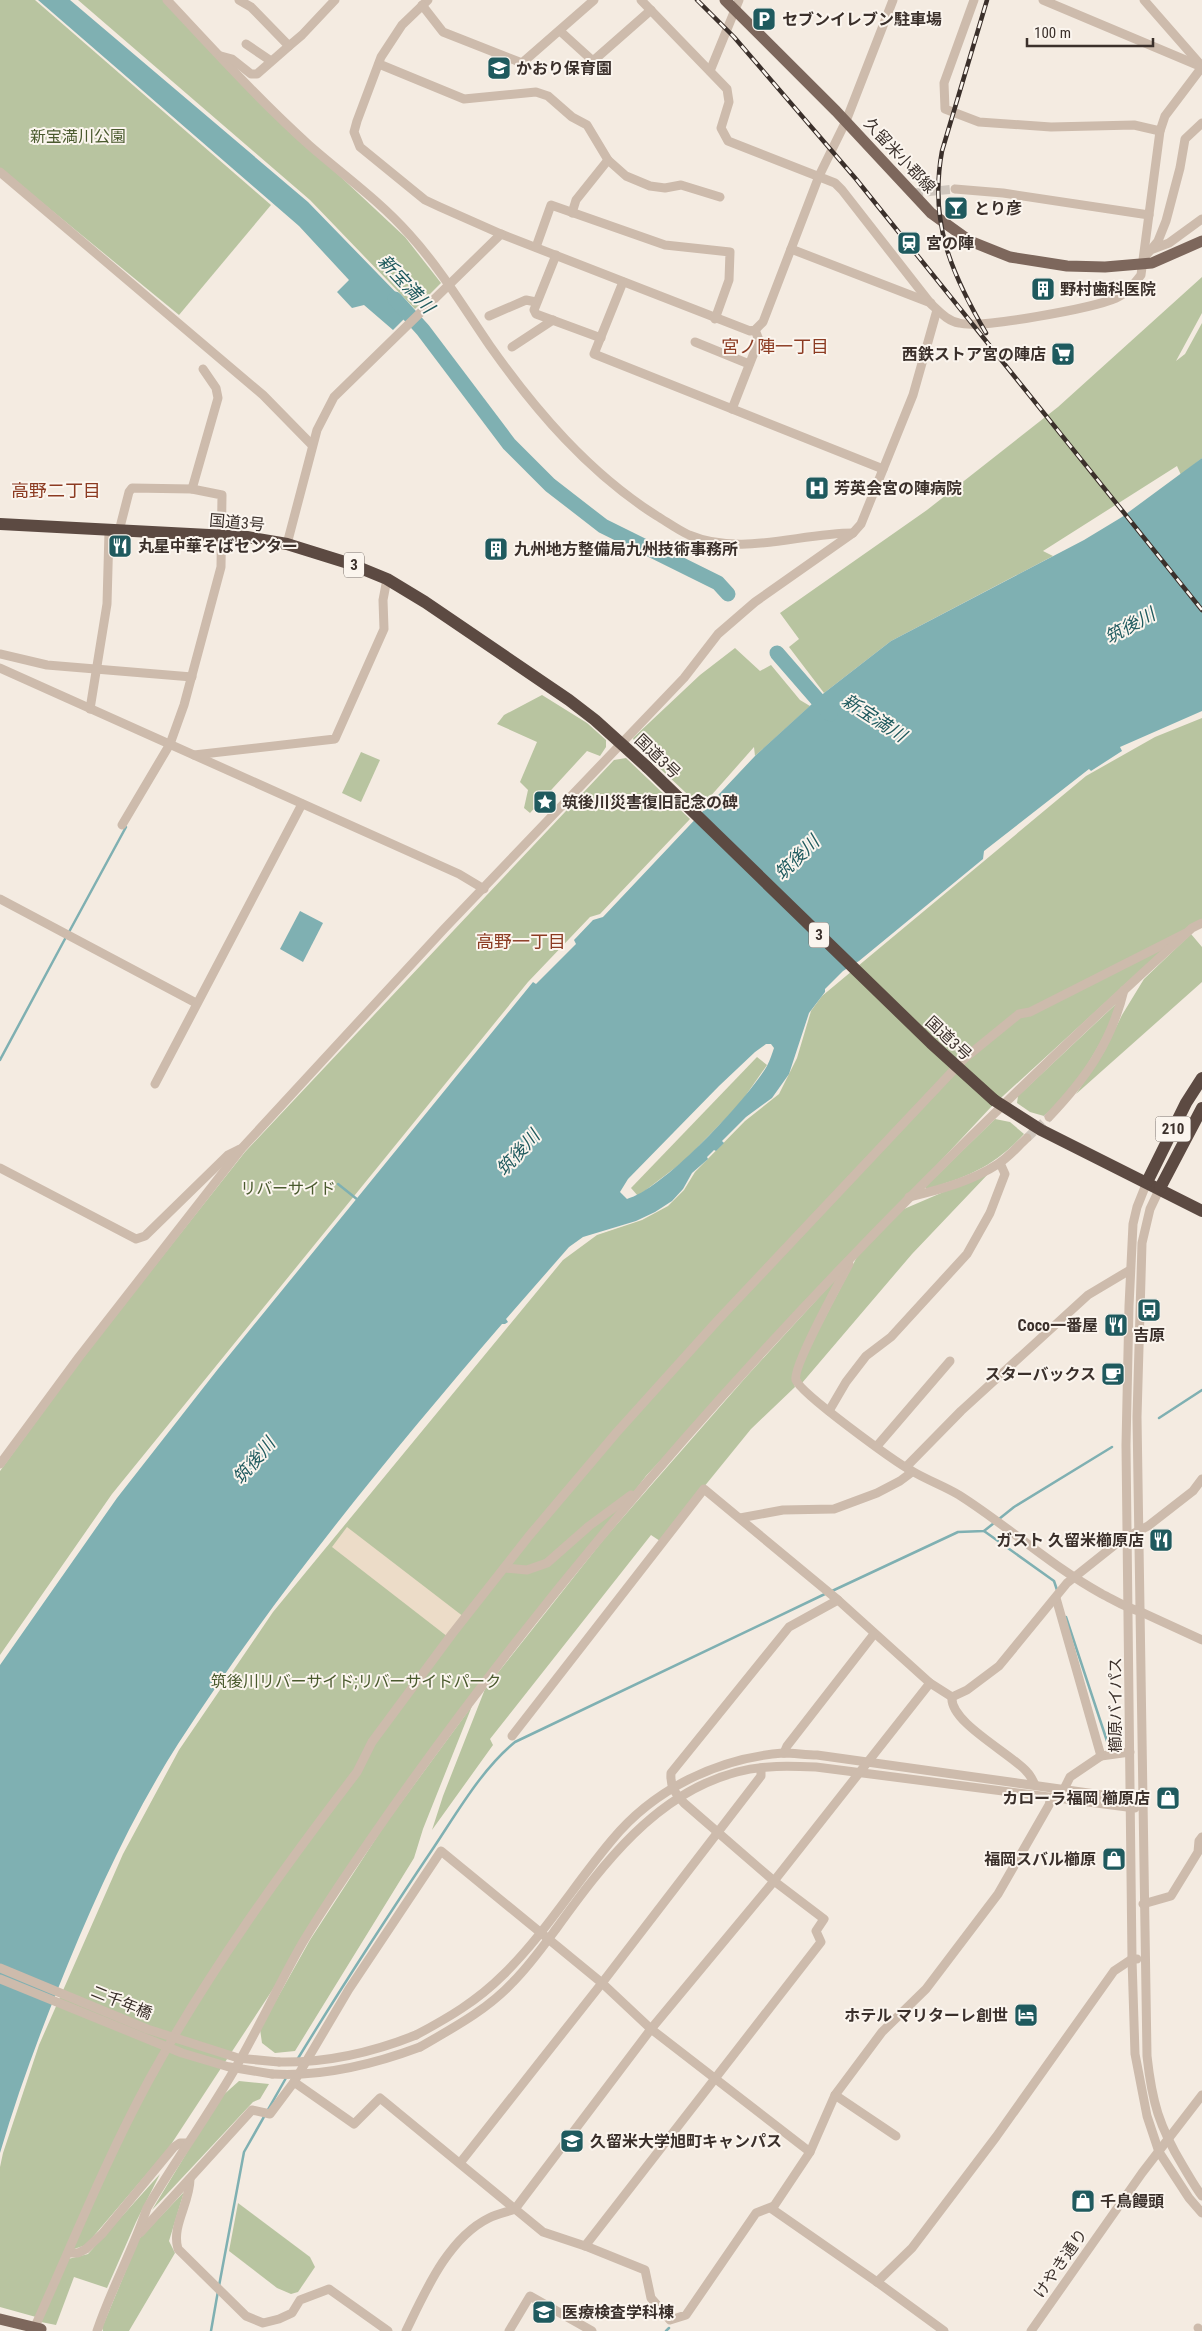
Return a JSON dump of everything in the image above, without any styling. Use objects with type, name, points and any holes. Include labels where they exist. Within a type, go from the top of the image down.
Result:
[{"type":"highway","name":"国道3号","points":[[0,524],[247,537],[287,544],[348,562],[387,579],[528,670],[595,720],[931,1043],[998,1103],[1041,1130],[1160,1188],[1202,1211]]},
{"type":"highway","name":"210","points":[[1147,1182],[1186,1104],[1202,1078]]},
{"type":"highway","name":"210","points":[[1160,1188],[1202,1108]]},
{"type":"main road","name":"久留米小郡線","points":[[725,0],[737,5],[931,213],[970,241],[1010,257],[1067,266],[1105,267],[1143,261],[1152,263],[1202,241]]},
{"type":"main road","points":[[0,2318],[40,2330]]},
{"type":"street","points":[[167,0],[220,56],[308,143],[408,233],[449,284],[540,413],[581,455],[622,492],[689,535],[709,540],[754,545],[827,533],[853,533]]},
{"type":"street","points":[[240,0],[251,7],[289,46]]},
{"type":"street","points":[[220,56],[232,59],[251,74],[257,74],[302,35],[335,0]]},
{"type":"street","points":[[594,0],[522,63],[443,32],[425,2],[402,25],[378,64],[356,126],[356,141],[360,147],[425,200],[501,234],[745,331],[755,330],[763,322],[819,176],[846,121],[893,0]]},
{"type":"street","points":[[641,0],[710,71],[729,95],[721,128],[728,141],[834,183],[842,190],[934,307],[948,319],[960,324],[990,322],[1060,312],[1116,298],[1130,289],[1141,275],[1160,131],[1165,116],[1202,67]]},
{"type":"street","points":[[974,0],[944,83],[946,108],[979,122],[1051,127],[1134,125],[1160,131]]},
{"type":"street","points":[[1042,0],[1202,67]]},
{"type":"street","points":[[1144,0],[1202,67]]},
{"type":"street","points":[[710,71],[737,5]]},
{"type":"street","points":[[560,30],[593,61],[652,10]]},
{"type":"street","points":[[246,44],[271,61]]},
{"type":"street","points":[[378,64],[464,99],[536,92],[548,96],[572,117],[587,125],[608,160],[626,176],[650,186],[665,188],[681,185],[720,197]]},
{"type":"street","points":[[1143,261],[1158,241],[1170,208],[1185,139],[1202,123]]},
{"type":"street","points":[[572,213],[576,200],[608,160]]},
{"type":"street","points":[[0,172],[263,395],[312,445]]},
{"type":"street","points":[[955,189],[1003,193],[1149,215]]},
{"type":"street","points":[[536,248],[551,205],[665,245],[730,252],[729,280],[715,319]]},
{"type":"street","points":[[1153,249],[1169,244],[1202,219]]},
{"type":"street","points":[[287,544],[312,445],[321,421],[334,397],[386,344],[501,234]]},
{"type":"street","points":[[791,249],[934,307]]},
{"type":"street","points":[[556,255],[536,302],[534,310],[536,314],[601,338]]},
{"type":"street","points":[[623,282],[594,354],[883,469]]},
{"type":"street","points":[[489,316],[526,300],[536,302]]},
{"type":"street","points":[[0,1464],[84,1349],[242,1148],[444,929],[684,678],[718,634],[755,602],[853,533],[861,524],[913,395],[934,307]]},
{"type":"street","points":[[512,347],[552,320]]},
{"type":"street","points":[[732,409],[759,340],[755,330]]},
{"type":"street","points":[[695,342],[749,364]]},
{"type":"street","points":[[192,489],[218,398],[216,388],[203,369]]},
{"type":"street","points":[[90,709],[107,604],[114,531],[129,492],[132,488],[192,489],[222,495],[221,567],[192,677],[170,744],[122,825]]},
{"type":"street","points":[[194,754],[335,739],[384,629],[383,600],[387,579]]},
{"type":"street","points":[[0,654],[47,665],[192,677]]},
{"type":"street","points":[[0,668],[459,874],[484,889]]},
{"type":"street","points":[[154,1084],[302,804]]},
{"type":"street","points":[[0,899],[196,1003]]},
{"type":"street","points":[[40,2330],[68,2253],[110,2158],[148,2082],[178,2028],[234,1940],[357,1772],[372,1742],[452,1634],[616,1432],[711,1327],[965,1058],[1019,1014],[1030,1012],[1186,933],[1202,923]]},
{"type":"street","points":[[98,2331],[107,2302],[138,2235],[147,2208],[238,2058],[305,1939],[384,1819],[464,1708],[644,1485],[726,1392],[998,1103],[1044,1064],[1186,933]]},
{"type":"street","points":[[1049,1117],[1075,1090],[1092,1068],[1114,1024],[1124,990]]},
{"type":"street","points":[[909,1197],[938,1191],[1000,1163],[1028,1138]]},
{"type":"street","points":[[0,1168],[136,1239],[145,1236],[228,1155],[242,1148]]},
{"type":"street","points":[[829,1411],[846,1382],[866,1356],[891,1337],[967,1254],[990,1213],[1004,1174],[1000,1163]]},
{"type":"street","name":"櫛原バイパス","points":[[1147,1182],[1136,1207],[1133,1224],[1130,1270],[1126,1445],[1132,1959],[1135,2054],[1146,2116],[1159,2152],[1189,2198],[1202,2213]]},
{"type":"street","name":"櫛原バイパス","points":[[1160,1188],[1150,1210],[1142,1243],[1137,1417],[1143,1904],[1147,2056],[1150,2088],[1156,2112],[1167,2140],[1202,2196]]},
{"type":"street","points":[[854,1255],[796,1371],[795,1379],[798,1385],[829,1411],[909,1469],[959,1495],[1070,1581],[1202,1640]]},
{"type":"street","points":[[740,1518],[783,1510],[834,1509],[877,1493],[900,1481],[961,1410],[1088,1295],[1130,1270]]},
{"type":"street","points":[[878,1446],[950,1361]]},
{"type":"street","points":[[952,1697],[967,1690],[999,1666],[1070,1581],[1128,1536],[1148,1526],[1193,1491],[1202,1479]]},
{"type":"street","points":[[504,1568],[527,1570],[547,1562],[589,1526],[644,1485]]},
{"type":"street","points":[[512,1736],[704,1489],[832,1595],[930,1683],[952,1697]]},
{"type":"street","points":[[586,2246],[821,1942],[816,1931],[824,1920],[774,1881],[679,1796],[672,1788],[671,1773],[789,1627],[832,1595]]},
{"type":"street","points":[[1056,1597],[1101,1756]]},
{"type":"street","points":[[784,1753],[787,1746],[874,1634]]},
{"type":"street","points":[[406,2331],[431,2281],[459,2241],[489,2218],[515,2209],[652,2030],[774,1881],[930,1683]]},
{"type":"street","points":[[952,1697],[951,1701],[961,1719],[1027,1771],[1035,1785]]},
{"type":"street","points":[[1064,1789],[1070,1777],[1101,1756],[1130,1752]]},
{"type":"street","name":"二千年橋","points":[[0,1968],[147,2029],[238,2058],[302,2062],[360,2055],[416,2035],[450,2017],[479,1997],[503,1975],[541,1932],[612,1839],[632,1819],[672,1788],[693,1777],[734,1762],[784,1753],[867,1762],[1131,1799]]},
{"type":"street","name":"二千年橋","points":[[0,1978],[167,2047],[232,2068],[272,2074],[299,2075],[330,2072],[393,2057],[420,2047],[486,2007],[512,1984],[620,1848],[642,1826],[679,1796],[718,1778],[761,1768],[782,1766],[816,1767],[1131,1809],[1143,1807]]},
{"type":"street","points":[[460,2162],[602,1983],[761,1776],[761,1768]]},
{"type":"street","points":[[294,2082],[354,2124],[380,2098],[543,2232],[586,2246],[645,2270],[651,2298],[670,2320],[686,2315],[756,2213],[774,2206],[810,2152],[835,2094],[882,2032],[926,1989],[998,1894],[1049,1805],[1051,1797]]},
{"type":"street","points":[[1131,1799],[1143,1807]]},
{"type":"street","points":[[1143,1904],[1171,1896],[1200,1853],[1199,1842],[1202,1837]]},
{"type":"street","points":[[138,2235],[252,2110],[268,2114],[279,2104],[349,1989],[441,1851],[602,1983],[652,2030],[810,2152]]},
{"type":"street","points":[[877,2282],[912,2248],[996,2137],[1114,1971],[1132,1959],[1144,1958]]},
{"type":"street","points":[[835,2094],[896,2136]]},
{"type":"street","name":"けやき通り","points":[[1031,2331],[1167,2140],[1202,2095]]},
{"type":"street","points":[[68,2253],[78,2253],[86,2249],[102,2234],[174,2147],[180,2143],[186,2143]]},
{"type":"street","points":[[190,2179],[190,2189],[179,2222],[176,2242],[178,2249],[246,2316],[263,2323],[280,2319],[292,2313],[300,2300],[330,2289],[388,2331]]},
{"type":"street","points":[[774,2206],[772,2208],[944,2331]]},
{"type":"street","points":[[509,2331],[530,2296],[592,2331]]},
{"type":"green space","name":"新宝満川公園","points":[[0,0],[35,0],[271,205],[179,315],[0,168]]},
{"type":"green space","points":[[78,0],[164,0],[253,95],[405,237],[441,283],[415,309],[310,200]]},
{"type":"green space","points":[[1202,277],[1202,313],[1176,361],[1185,354],[1202,323],[1202,458],[1181,475],[1177,466],[1043,551],[1053,556],[891,641],[824,693],[789,647],[799,639],[780,613],[927,510],[1058,407]]},
{"type":"green space","points":[[735,648],[760,671],[771,665],[800,700],[810,706],[755,756],[754,747],[701,807],[636,746],[633,738],[700,675]]},
{"type":"green space","points":[[542,695],[587,723],[606,740],[606,747],[600,756],[587,751],[530,813],[524,808],[528,790],[520,782],[537,742],[497,724],[504,715]]},
{"type":"green space","name":"筑後川リバーサイド;リバーサイドパーク","points":[[1202,718],[1202,920],[1190,925],[991,1107],[646,1476],[378,1829],[168,2149],[86,2245],[74,2249],[36,2317],[0,2307],[0,2167],[39,2045],[123,1854],[179,1750],[273,1612],[563,1260],[597,1235],[642,1220],[668,1206],[684,1190],[695,1172],[745,1121],[779,1094],[797,1058],[811,1011],[822,996],[1086,776],[1155,737]]},
{"type":"green space","points":[[361,752],[380,760],[361,802],[342,793]]},
{"type":"green space","name":"リバーサイド","points":[[626,758],[690,819],[600,914],[590,917],[528,982],[112,1494],[0,1655],[0,1471],[89,1349],[245,1152],[614,760]]},
{"type":"green space","points":[[1191,934],[1202,947],[1202,982],[1076,1094],[1104,1052],[1122,1015],[1144,979]]},
{"type":"green space","points":[[1116,1004],[1118,1007],[1087,1066],[1056,1105],[1044,1116],[1030,1112],[1017,1103],[1018,1096]]},
{"type":"green space","points":[[757,1057],[767,1065],[739,1105],[684,1161],[638,1196],[631,1188]]},
{"type":"green space","points":[[995,1119],[1010,1122],[1024,1134],[1002,1154],[980,1169],[942,1185],[927,1189],[925,1187]]},
{"type":"green space","points":[[990,1172],[912,1254],[802,1383],[797,1375],[798,1369],[858,1255],[897,1212]]},
{"type":"green space","points":[[843,1271],[792,1377],[795,1387],[751,1429],[660,1541],[651,1535],[490,1739],[493,1745],[432,1830],[443,1796],[485,1689],[604,1539],[746,1377]]},
{"type":"green space","points":[[472,1706],[423,1829],[414,1858],[295,2051],[275,2053],[262,2043],[260,2029],[310,1940],[386,1823]]},
{"type":"green space","points":[[239,2081],[269,2084],[260,2099],[253,2102],[152,2210],[220,2098]]},
{"type":"green space","points":[[160,2174],[136,2222],[107,2288],[74,2277],[56,2325],[41,2322],[68,2259],[88,2254]]},
{"type":"green space","points":[[184,2192],[169,2241],[175,2253],[129,2331],[103,2331],[102,2328],[139,2239]]},
{"type":"green space","points":[[238,2203],[310,2257],[315,2267],[298,2292],[291,2294],[277,2288],[229,2251]]},
{"type":"shaded area","points":[[347,1527],[464,1617],[448,1637],[332,1547]]},
{"type":"water","points":[[38,0],[70,0],[308,202],[413,310],[393,330],[364,305],[352,308],[337,292],[349,280],[299,226]]},
{"type":"water","name":"筑後川","points":[[1202,458],[1202,711],[1120,747],[1122,751],[1091,771],[1089,769],[984,851],[983,859],[859,961],[843,971],[825,989],[825,992],[809,1013],[789,1074],[772,1098],[746,1117],[722,1141],[724,1143],[716,1151],[714,1150],[707,1157],[708,1159],[692,1173],[683,1189],[672,1201],[636,1221],[583,1237],[569,1247],[506,1319],[508,1322],[502,1324],[416,1425],[333,1528],[253,1634],[160,1773],[112,1864],[70,1959],[27,2071],[0,2153],[0,1665],[117,1498],[218,1369],[533,982],[536,984],[576,944],[574,940],[593,920],[603,917],[755,756],[824,693],[891,641],[1084,540],[1122,517]],"holes":[[[766,1044],[771,1044],[774,1048],[767,1066],[757,1081],[724,1120],[682,1162],[643,1192],[627,1199],[620,1192],[628,1179],[755,1052]]]},
{"type":"water","points":[[300,911],[323,923],[303,962],[280,949]]},
{"type":"waterway","name":"新宝満川","points":[[395,299],[423,330],[509,444],[550,485],[603,526],[718,583],[728,594]]},
{"type":"waterway","name":"新宝満川","points":[[777,653],[830,714]]},
{"type":"waterway","points":[[69,932],[126,827]]},
{"type":"waterway","points":[[0,1060],[66,937]]},
{"type":"waterway","points":[[338,1184],[358,1200]]},
{"type":"waterway","points":[[1159,1418],[1202,1390]]},
{"type":"waterway","points":[[832,1591],[958,1532],[984,1531],[1014,1507],[1112,1447]]},
{"type":"waterway","points":[[984,1531],[1054,1581],[1057,1590]]},
{"type":"waterway","points":[[297,2060],[364,1953],[461,1805],[492,1765],[515,1742],[827,1593]]},
{"type":"waterway","points":[[1066,1617],[1107,1741]]},
{"type":"waterway","points":[[219,2286],[244,2152],[286,2078]]},
{"type":"waterway","points":[[211,2331],[218,2291]]},
{"type":"waterway","points":[[666,2331],[669,2328]]},
{"type":"tunnel","points":[[914,193],[955,189]]},
{"type":"tunnel","points":[[1027,1138],[1049,1117]]},
{"type":"railway","points":[[697,0],[734,37],[856,179],[1202,610]]},
{"type":"railway","points":[[986,333],[953,268],[941,224],[938,201],[942,151],[987,0]]},
{"type":"place","name":"セブンイレブン駐車場","points":[[764,19]]},
{"type":"place","name":"かおり保育園","points":[[499,68]]},
{"type":"place","name":"とり彦","points":[[956,208]]},
{"type":"place","name":"宮の陣","points":[[909,243]]},
{"type":"place","name":"野村歯科医院","points":[[1043,289]]},
{"type":"place","name":"西鉄ストア宮の陣店","points":[[1063,354]]},
{"type":"place","name":"芳英会宮の陣病院","points":[[817,488]]},
{"type":"place","name":"丸星中華そばセンター","points":[[120,546]]},
{"type":"place","name":"九州地方整備局九州技術事務所","points":[[496,549]]},
{"type":"place","name":"筑後川災害復旧記念の碑","points":[[545,802]]},
{"type":"place","name":"吉原","points":[[1149,1310]]},
{"type":"place","name":"Coco一番屋","points":[[1116,1325]]},
{"type":"place","name":"スターバックス","points":[[1113,1374]]},
{"type":"place","name":"ガスト 久留米櫛原店","points":[[1161,1540]]},
{"type":"place","name":"カローラ福岡 櫛原店","points":[[1168,1798]]},
{"type":"place","name":"福岡スバル櫛原","points":[[1114,1859]]},
{"type":"place","name":"ホテル マリターレ創世","points":[[1026,2015]]},
{"type":"place","name":"久留米大学旭町キャンパス","points":[[572,2141]]},
{"type":"place","name":"千鳥饅頭","points":[[1083,2201]]},
{"type":"place","name":"医療検査学科棟","points":[[544,2312]]},
{"type":"district","name":"宮ノ陣一丁目","points":[[775,347]]},
{"type":"district","name":"高野二丁目","points":[[56,491]]},
{"type":"district","name":"高野一丁目","points":[[521,942]]}]
